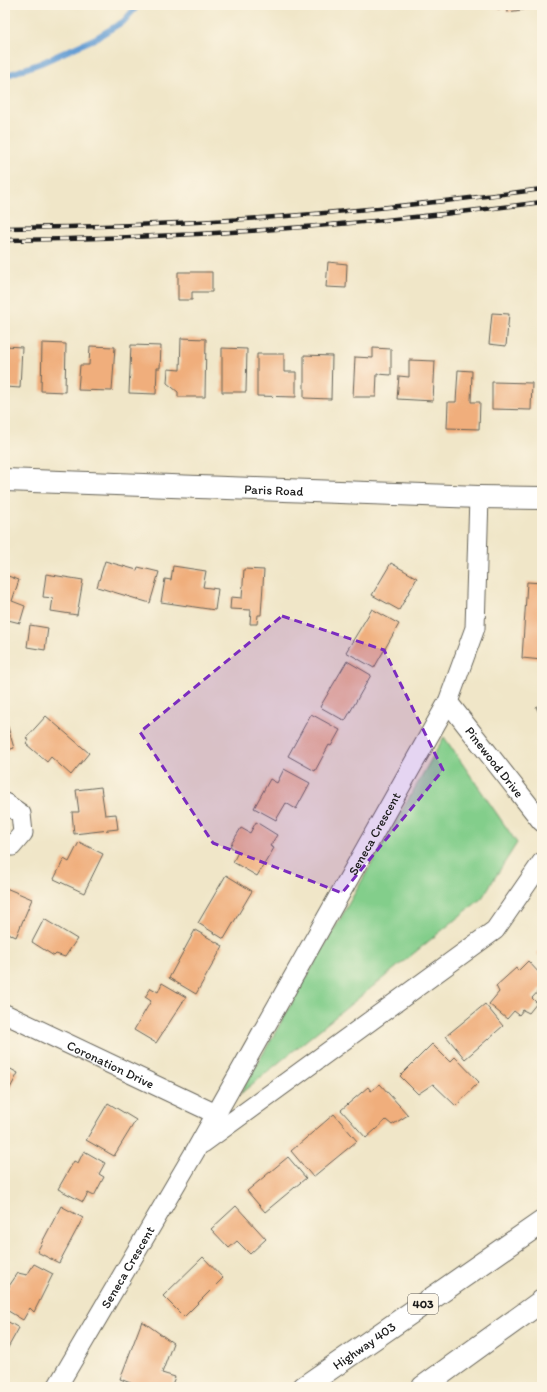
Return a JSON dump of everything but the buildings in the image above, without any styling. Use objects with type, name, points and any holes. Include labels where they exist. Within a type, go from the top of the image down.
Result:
[{"type":"main road","name":"Paris Road","points":[[5,480],[542,498]]},
{"type":"main road","name":"Highway 403","points":[[304,1387],[542,1222]]},
{"type":"main road","points":[[423,1387],[542,1301]]},
{"type":"street","name":"Seneca Crescent","points":[[57,1387],[197,1148],[448,702],[475,628],[479,497]]},
{"type":"street","name":"Pinewood Drive","points":[[448,702],[542,822]]},
{"type":"street","points":[[5,803],[21,814],[23,833],[12,846],[5,846]]},
{"type":"street","name":"Seneca Crescent","points":[[197,1148],[495,930],[542,862]]},
{"type":"street","name":"Coronation Drive","points":[[5,1014],[216,1114]]},
{"type":"highlighted area","points":[[282,616],[384,650],[443,770],[342,893],[213,843],[140,732]]},
{"type":"green space","points":[[444,737],[517,843],[482,898],[240,1094]]},
{"type":"waterway","points":[[5,76],[41,63],[96,38],[124,21],[138,5]]},
{"type":"railway","points":[[5,228],[207,222],[341,212],[475,198],[542,189]]},
{"type":"railway","points":[[5,240],[139,237],[274,229],[408,218],[542,202]]}]
